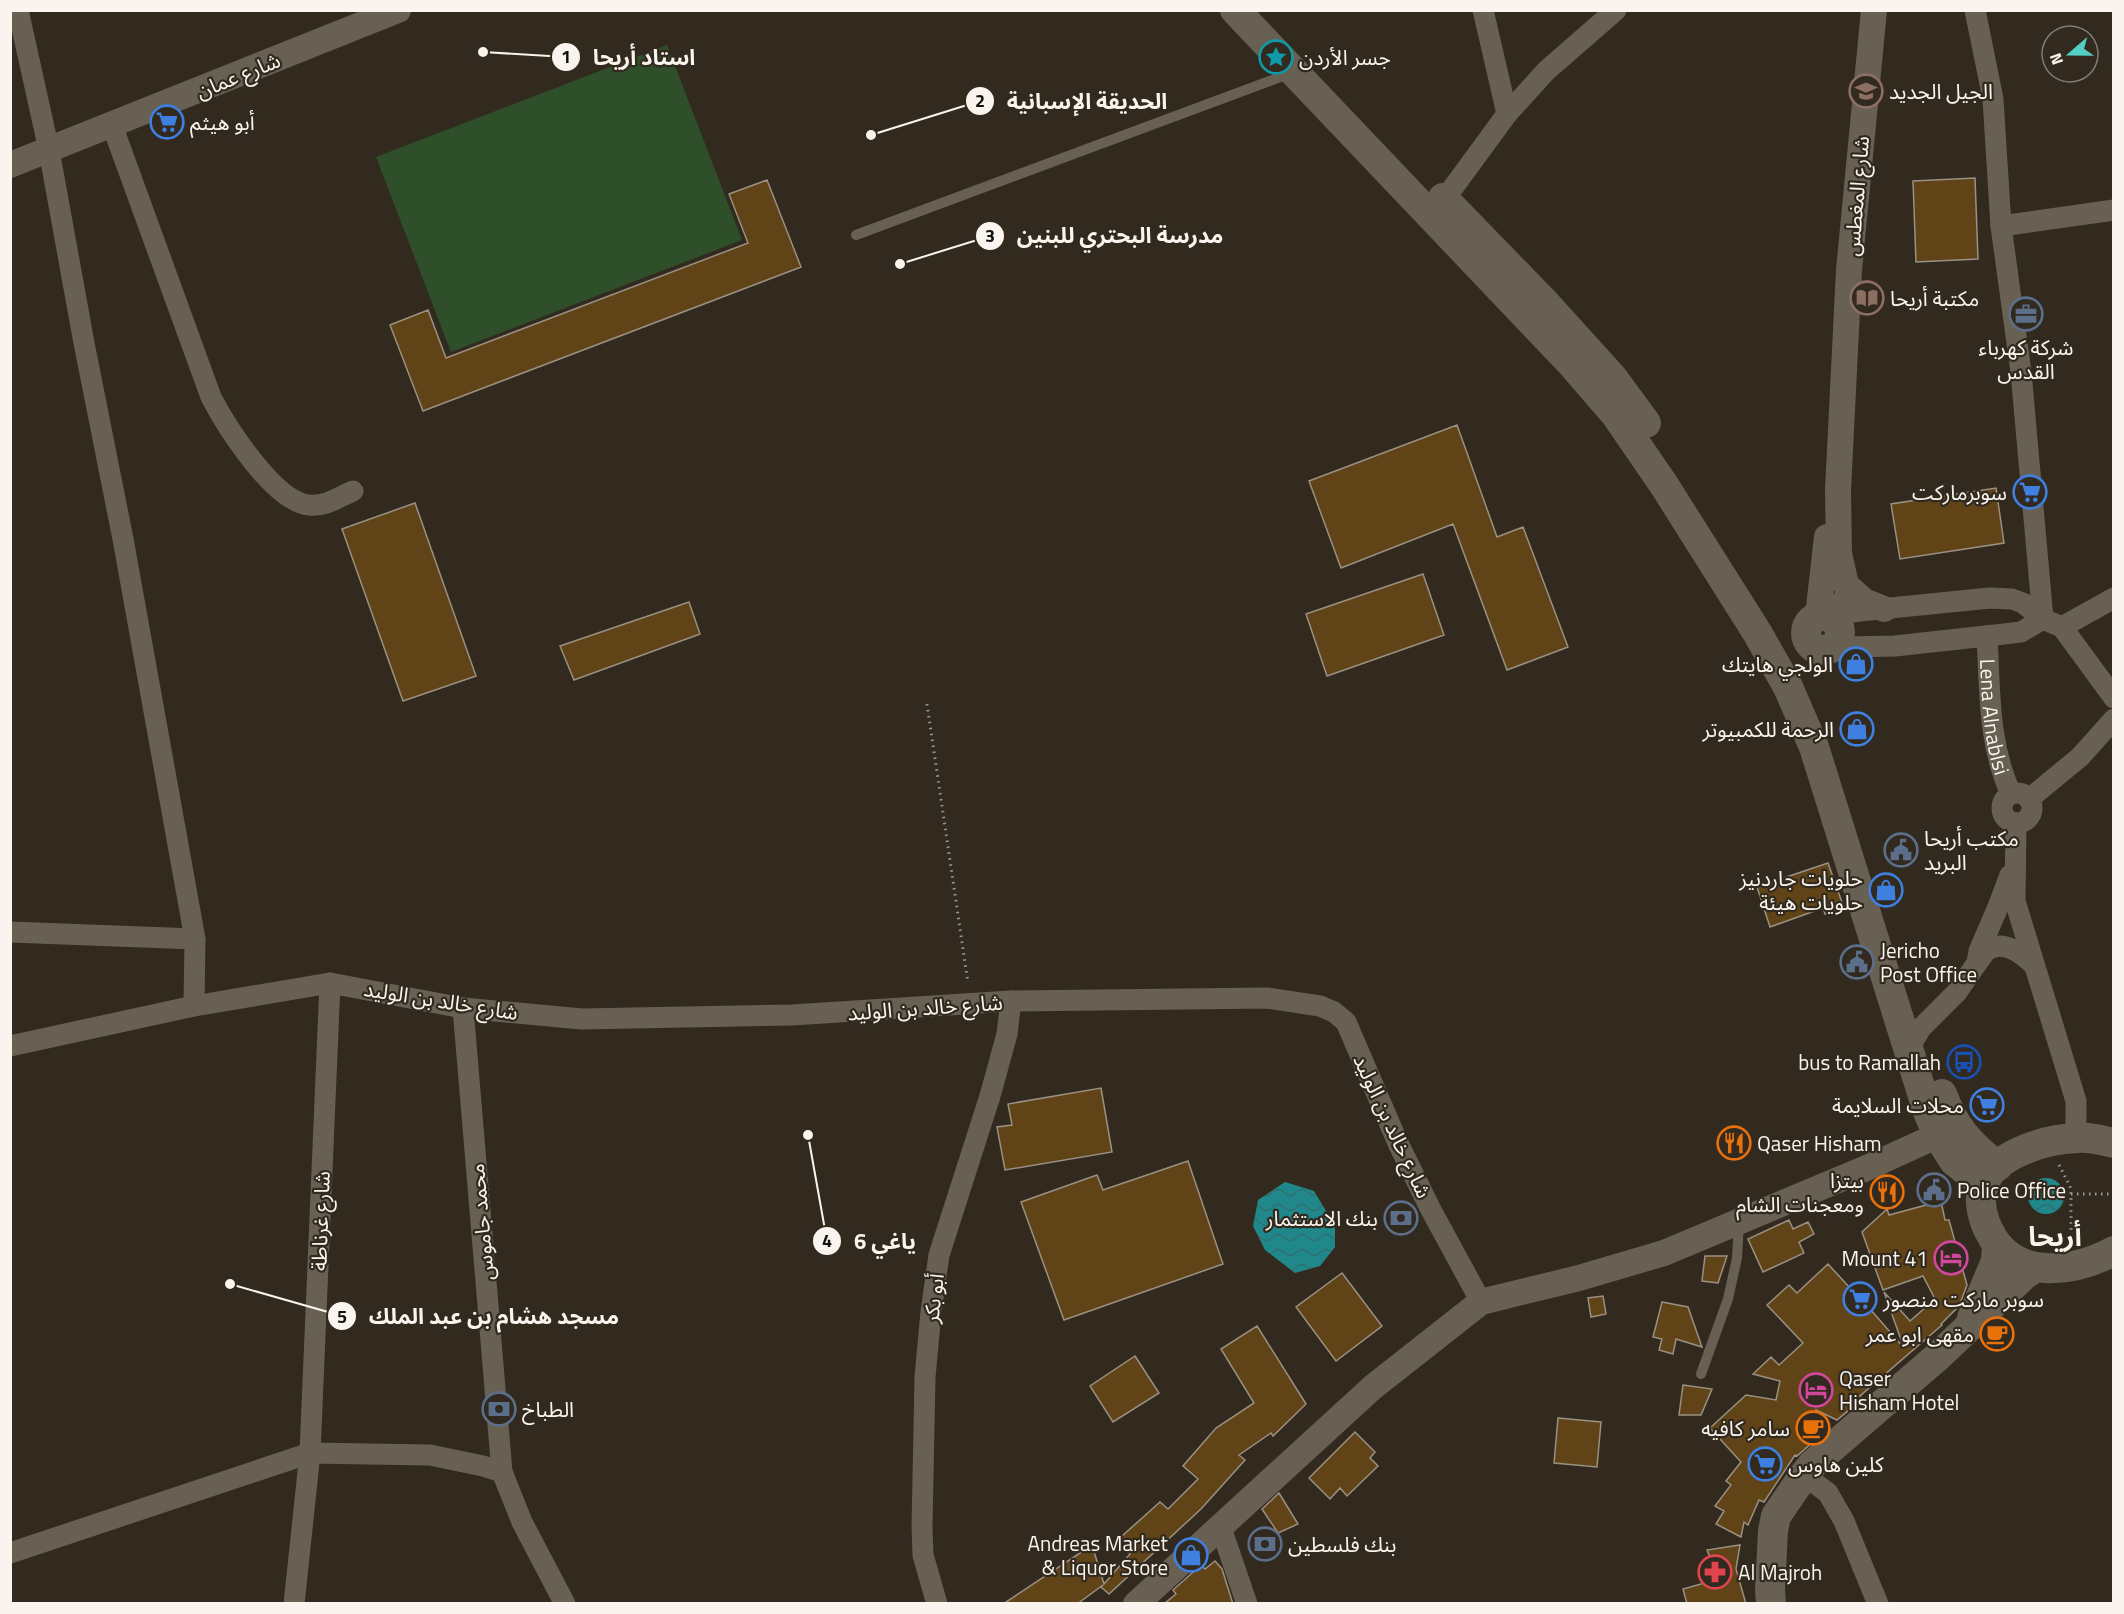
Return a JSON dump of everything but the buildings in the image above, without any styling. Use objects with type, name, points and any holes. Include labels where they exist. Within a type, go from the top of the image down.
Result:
[{"type":"main road","points":[[1235,10],[1571,363],[1616,415],[1664,485],[1832,628]]},
{"type":"main road","points":[[1259,10],[1546,304],[1613,378],[1655,435],[1722,540],[1832,628]]},
{"type":"main road","points":[[1832,628],[1788,687],[1814,747],[1915,1039],[1928,1112],[1948,1132],[1976,1149],[1991,1176]]},
{"type":"main road","points":[[2114,1143],[2076,1138],[2047,1142],[2019,1151],[1991,1176],[1982,1190],[1986,1225],[1997,1245],[2015,1262],[2036,1267],[2071,1266],[2114,1251]]},
{"type":"main road","points":[[1967,1329],[1996,1262],[1997,1245]]},
{"type":"main road","points":[[1771,1604],[1773,1531],[1776,1516],[1804,1475],[1813,1464],[1878,1410],[2024,1275],[2036,1267]]},
{"type":"street","points":[[18,10],[49,150],[123,539],[195,939],[194,1006]]},
{"type":"street","name":"شارع عمان","points":[[10,165],[398,10]]},
{"type":"street","points":[[1484,10],[1507,114]]},
{"type":"street","name":"شارع المغطس","points":[[1832,628],[1846,585],[1840,566],[1838,490],[1849,270],[1874,10]]},
{"type":"street","points":[[1975,10],[1993,99],[2001,226],[2052,623]]},
{"type":"street","points":[[1444,200],[1507,114],[1546,71],[1615,11]]},
{"type":"street","points":[[112,125],[211,397],[224,422],[261,470],[280,489],[297,501],[308,505],[326,504],[353,490]]},
{"type":"street","points":[[2001,226],[2114,210]]},
{"type":"street","name":"شارع المغطس","points":[[1832,628],[1828,529],[1838,490]]},
{"type":"street","points":[[1832,628],[1990,597],[2012,599],[2024,603],[2052,623],[2114,698]]},
{"type":"street","points":[[1832,628],[1895,646],[2021,632],[2052,623],[2114,598]]},
{"type":"street","name":"Lena Alnablsi","points":[[1988,636],[1993,742],[2002,774],[2020,797]]},
{"type":"street","points":[[2076,1138],[2076,1101],[2015,901],[2016,823],[2007,819],[2003,810],[2004,801],[2020,797],[2080,757],[2114,719]]},
{"type":"street","points":[[1977,963],[1979,951],[2016,858]]},
{"type":"street","points":[[10,932],[195,939]]},
{"type":"street","points":[[1915,1039],[1957,992],[1986,951],[1997,947],[2010,948],[2021,953],[2034,965]]},
{"type":"street","name":"شارع خالد بن الوليد","points":[[10,1046],[194,1006],[330,982],[463,1008],[582,1019],[792,1015],[1011,1001],[1267,998],[1320,1006],[1334,1012],[1346,1022],[1398,1143],[1481,1302]]},
{"type":"street","name":"شارع غرناطة","points":[[294,1604],[310,1453],[330,982]]},
{"type":"street","name":"أبو بكر","points":[[937,1604],[923,1555],[922,1527],[926,1377],[931,1312],[939,1255],[990,1096],[1007,1034],[1011,1001]]},
{"type":"street","name":"محمد جاموس","points":[[463,1008],[502,1472],[522,1522],[565,1604]]},
{"type":"street","points":[[1136,1604],[1373,1387],[1481,1302],[1579,1278],[1664,1253],[1948,1132]]},
{"type":"street","points":[[10,1553],[310,1453],[430,1455],[502,1472]]},
{"type":"street","points":[[1804,1475],[1828,1493],[1844,1521],[1878,1604]]},
{"type":"street","points":[[1221,1528],[1247,1604]]},
{"type":"lane","points":[[856,235],[1294,72]]},
{"type":"lane","points":[[1701,1374],[1728,1299],[1737,1258],[1739,1222]]},
{"type":"path","points":[[927,704],[972,1003]]},
{"type":"path","points":[[2047,1142],[2070,1186],[2071,1266]]},
{"type":"path","points":[[2071,1194],[2114,1194]]},
{"type":"green space","points":[[667,45],[742,240],[451,352],[376,157]]},
{"type":"water","points":[[2046,1178],[2059,1183],[2064,1196],[2059,1209],[2046,1214],[2033,1209],[2028,1196],[2033,1183]]},
{"type":"water","points":[[1285,1182],[1314,1191],[1335,1226],[1335,1247],[1320,1266],[1295,1273],[1265,1250],[1253,1226],[1258,1200]]},
{"type":"place","name":"استاد أريحا","points":[[483,52]]},
{"type":"place","name":"جسر الأردن","points":[[1276,57]]},
{"type":"place","name":"الجيل الجديد","points":[[1866,91]]},
{"type":"place","name":"أبو هيثم","points":[[167,122]]},
{"type":"place","name":"الحديقة الإسبانية","points":[[871,135]]},
{"type":"place","name":"مدرسة البحتري للبنين","points":[[900,264]]},
{"type":"place","name":"مكتبة أريحا","points":[[1867,298]]},
{"type":"place","name":"شركة كهرباء القدس","points":[[2026,314]]},
{"type":"place","name":"سوبرماركت","points":[[2030,492]]},
{"type":"place","name":"الولجي هايتك","points":[[1856,664]]},
{"type":"place","name":"الرحمة للكمبيوتر","points":[[1857,729]]},
{"type":"place","name":"مكتب أريحا البريد","points":[[1901,850]]},
{"type":"place","name":"حلويات جاردنيز حلويات هيئة","points":[[1886,890]]},
{"type":"place","name":"Jericho Post Office","points":[[1857,962]]},
{"type":"place","name":"bus to Ramallah","points":[[1964,1062]]},
{"type":"place","name":"محلات السلايمة","points":[[1987,1105]]},
{"type":"place","name":"ياغي 6","points":[[808,1135]]},
{"type":"place","name":"Qaser Hisham","points":[[1734,1143]]},
{"type":"place","name":"Police Office","points":[[1934,1190]]},
{"type":"place","name":"بيتزا ومعجنات الشام","points":[[1887,1192]]},
{"type":"place","name":"بنك الاستثمار","points":[[1401,1218]]},
{"type":"place","name":"Mount 41","points":[[1951,1258]]},
{"type":"place","name":"مسجد هشام بن عبد الملك","points":[[230,1284]]},
{"type":"place","name":"سوبر ماركت منصور","points":[[1860,1299]]},
{"type":"place","name":"مقهى ابو عمر","points":[[1997,1334]]},
{"type":"place","name":"Qaser Hisham Hotel","points":[[1816,1390]]},
{"type":"place","name":"الطباخ","points":[[499,1409]]},
{"type":"place","name":"سامر كافيه","points":[[1813,1428]]},
{"type":"place","name":"كلين هاوس","points":[[1765,1464]]},
{"type":"place","name":"بنك فلسطين","points":[[1265,1544]]},
{"type":"place","name":"Andreas Market & Liquor Store","points":[[1191,1555]]},
{"type":"place","name":"Al Majroh","points":[[1715,1572]]},
{"type":"district","name":"أريحا","points":[[2055,1235]]}]
